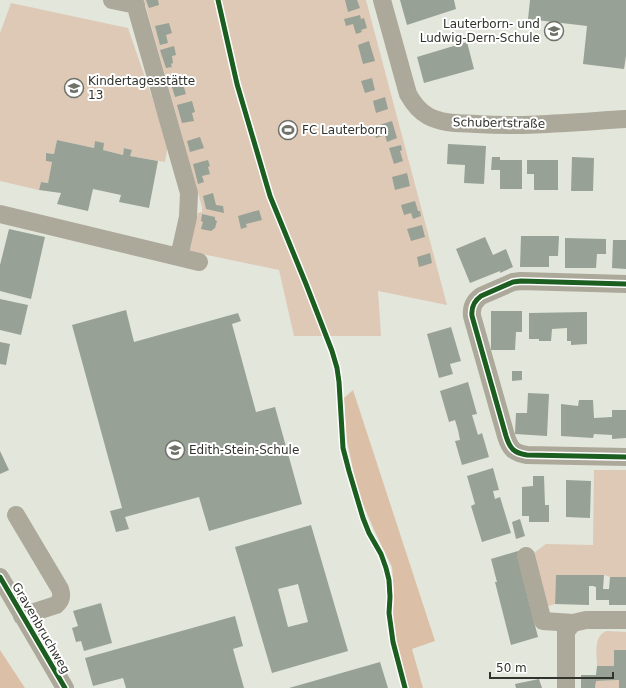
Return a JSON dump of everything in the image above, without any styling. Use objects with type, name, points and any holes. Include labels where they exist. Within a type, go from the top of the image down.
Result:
[{"type":"street","points":[[112,0],[135,2],[189,193],[188,217],[179,257]]},
{"type":"street","name":"Schubertstraße","points":[[382,0],[408,94],[414,104],[428,116],[453,123],[524,126],[626,119]]},
{"type":"street","points":[[0,214],[199,262]]},
{"type":"street","points":[[626,284],[513,282],[481,296],[473,305],[471,311],[508,444],[512,449],[520,454],[528,455],[626,457]]},
{"type":"street","points":[[16,515],[60,589],[62,595],[60,602],[22,616]]},
{"type":"street","points":[[526,556],[543,621],[573,623],[586,620],[626,620]]},
{"type":"street","name":"Gravenbruchweg","points":[[0,577],[65,688]]},
{"type":"street","points":[[566,688],[566,631],[573,623]]},
{"type":"shaded area","points":[[144,0],[366,0],[447,305],[378,291],[381,336],[294,336],[279,270],[188,251],[198,213],[202,212],[202,207]]},
{"type":"shaded area","name":"Kindertagesstätte 13","points":[[11,3],[128,28],[168,144],[165,162],[130,156],[132,150],[125,148],[123,155],[103,150],[103,143],[95,141],[94,148],[57,140],[54,154],[46,153],[46,161],[52,162],[48,183],[41,182],[39,190],[0,181],[0,33]]},
{"type":"shaded area","points":[[353,390],[435,641],[412,649],[423,688],[407,688],[397,650],[392,620],[394,596],[392,567],[358,493],[347,441],[344,398]]},
{"type":"shaded area","points":[[594,470],[626,470],[626,577],[610,577],[604,575],[556,575],[555,604],[543,608],[531,555],[546,544],[593,545]]},
{"type":"shaded area","points":[[606,631],[626,632],[626,650],[615,650],[614,666],[597,666],[597,642],[599,637]]},
{"type":"shaded area","points":[[0,650],[25,688],[0,688]]},
{"type":"shaded area","points":[[619,680],[619,688],[595,688],[596,681]]},
{"type":"building","points":[[146,0],[158,0],[159,5],[149,8]]},
{"type":"building","points":[[345,0],[357,0],[360,8],[348,12]]},
{"type":"building","points":[[400,0],[454,0],[456,9],[407,25]]},
{"type":"building","points":[[530,0],[626,0],[626,56],[624,69],[583,64],[587,26],[528,19]]},
{"type":"building","points":[[360,15],[361,19],[364,18],[367,28],[356,34],[353,24],[346,26],[344,19]]},
{"type":"building","points":[[169,23],[172,33],[166,35],[168,43],[160,45],[155,26]]},
{"type":"building","points":[[369,41],[375,61],[363,64],[358,45]]},
{"type":"building","points":[[467,42],[474,69],[424,83],[417,57]]},
{"type":"building","points":[[174,46],[176,55],[172,56],[172,67],[166,68],[160,50]]},
{"type":"building","points":[[372,78],[375,90],[365,93],[361,81]]},
{"type":"building","points":[[182,81],[186,94],[175,97],[171,84]]},
{"type":"building","points":[[385,97],[388,109],[376,113],[373,101]]},
{"type":"building","points":[[192,101],[195,112],[192,113],[194,121],[182,123],[177,105]]},
{"type":"building","points":[[392,121],[397,138],[387,142],[385,135],[376,138],[373,127]]},
{"type":"building","points":[[200,137],[204,148],[190,152],[187,141]]},
{"type":"building","points":[[57,140],[94,148],[95,141],[104,143],[103,150],[123,155],[124,148],[132,150],[130,156],[158,161],[149,208],[119,202],[121,195],[93,189],[88,211],[57,204],[61,193],[39,190],[41,182],[48,183],[52,162],[46,161],[46,153],[54,154]]},
{"type":"building","points":[[448,144],[486,146],[484,184],[464,183],[465,165],[447,164]]},
{"type":"building","points":[[401,145],[402,150],[400,151],[403,161],[394,164],[389,148]]},
{"type":"building","points":[[492,157],[500,157],[500,160],[522,160],[522,189],[500,189],[500,170],[491,170]]},
{"type":"building","points":[[572,157],[594,158],[593,191],[571,191]]},
{"type":"building","points":[[208,160],[210,174],[202,176],[204,182],[198,184],[193,164]]},
{"type":"building","points":[[527,160],[558,160],[558,190],[534,190],[534,174],[527,174]]},
{"type":"building","points":[[407,173],[410,186],[395,190],[392,177]]},
{"type":"building","points":[[213,193],[216,205],[223,206],[224,213],[206,209],[203,196]]},
{"type":"building","points":[[415,201],[421,216],[413,219],[411,213],[404,215],[401,205]]},
{"type":"building","points":[[259,210],[262,220],[246,224],[247,227],[241,229],[238,216]]},
{"type":"building","points":[[202,214],[215,217],[215,220],[217,221],[215,228],[211,231],[201,229],[203,222],[201,221]]},
{"type":"building","points":[[422,225],[425,237],[411,241],[407,229]]},
{"type":"building","points":[[9,229],[45,237],[31,299],[0,291],[0,265]]},
{"type":"building","points":[[521,236],[559,236],[558,256],[549,256],[549,267],[520,267]]},
{"type":"building","points":[[485,237],[493,255],[506,249],[513,267],[470,283],[456,249]]},
{"type":"building","points":[[565,238],[606,239],[606,254],[597,254],[596,268],[565,268]]},
{"type":"building","points":[[613,240],[626,240],[626,269],[612,268]]},
{"type":"building","points":[[430,253],[432,263],[419,267],[417,257]]},
{"type":"building","points":[[0,299],[28,305],[21,335],[0,330]]},
{"type":"building","points":[[126,310],[134,342],[238,313],[241,321],[232,324],[256,412],[275,407],[302,504],[209,531],[199,497],[125,517],[129,529],[116,532],[110,511],[122,508],[72,325]]},
{"type":"building","points":[[491,311],[522,311],[522,332],[516,332],[515,350],[491,350]]},
{"type":"building","points":[[587,312],[587,344],[571,345],[571,341],[567,341],[567,328],[552,329],[551,341],[529,339],[529,313]]},
{"type":"building","points":[[451,327],[461,361],[450,364],[453,374],[439,378],[427,334]]},
{"type":"building","points":[[0,342],[10,344],[6,365],[0,364]]},
{"type":"building","points":[[512,371],[522,371],[522,380],[512,381]]},
{"type":"building","points":[[468,382],[477,414],[472,415],[478,435],[482,433],[489,457],[462,465],[455,441],[460,440],[458,430],[455,420],[449,422],[440,391]]},
{"type":"building","points":[[528,393],[549,394],[547,436],[515,434],[516,413],[527,413]]},
{"type":"building","points":[[579,400],[593,400],[594,418],[612,417],[612,410],[626,410],[626,438],[612,439],[612,435],[594,434],[593,438],[561,436],[561,404],[578,406]]},
{"type":"building","points":[[0,451],[9,470],[0,474]]},
{"type":"building","points":[[493,468],[499,490],[493,491],[495,499],[500,497],[511,533],[482,542],[471,506],[475,504],[467,476]]},
{"type":"building","points":[[533,476],[544,476],[545,505],[549,505],[549,522],[529,522],[529,516],[522,516],[522,487],[533,486]]},
{"type":"building","points":[[566,480],[591,481],[590,518],[566,517]]},
{"type":"building","points":[[520,519],[525,536],[516,539],[512,522]]},
{"type":"building","points":[[311,525],[348,651],[272,673],[235,547]],"holes":[[[298,584],[308,622],[288,627],[278,589]]]},
{"type":"building","points":[[528,548],[522,575],[538,637],[511,645],[495,582],[497,582],[491,559]]},
{"type":"building","points":[[556,575],[604,575],[603,589],[609,589],[610,577],[626,577],[626,605],[609,605],[609,600],[596,600],[596,587],[593,586],[589,586],[589,605],[555,604]]},
{"type":"building","points":[[101,603],[112,643],[84,651],[81,641],[76,642],[72,628],[78,626],[73,611]]},
{"type":"building","points":[[235,616],[243,646],[233,649],[244,688],[126,688],[123,678],[93,686],[85,658]]},
{"type":"building","points":[[614,650],[626,650],[626,688],[619,688],[619,680],[596,681],[595,688],[581,688],[581,675],[596,675],[597,666],[614,666]]},
{"type":"building","points":[[380,662],[388,688],[289,688]]},
{"type":"building","points":[[539,679],[542,688],[516,688],[515,684]]},
{"type":"cycle path","points":[[218,0],[237,84],[270,196],[306,284],[337,368],[343,448],[363,518],[369,533],[381,554],[386,568],[389,580],[389,613],[393,642],[405,688]]},
{"type":"cycle path","points":[[626,284],[513,282],[481,296],[476,300],[472,310],[472,316],[506,436],[513,450],[527,455],[626,457]]},
{"type":"cycle path","points":[[0,577],[65,688]]},
{"type":"place","name":"Lauterborn- und Ludwig-Dern-Schule","points":[[554,31]]},
{"type":"place","name":"Kindertagesstätte 13","points":[[74,88]]},
{"type":"place","name":"FC Lauterborn","points":[[288,130]]},
{"type":"place","name":"Edith-Stein-Schule","points":[[175,450]]}]
